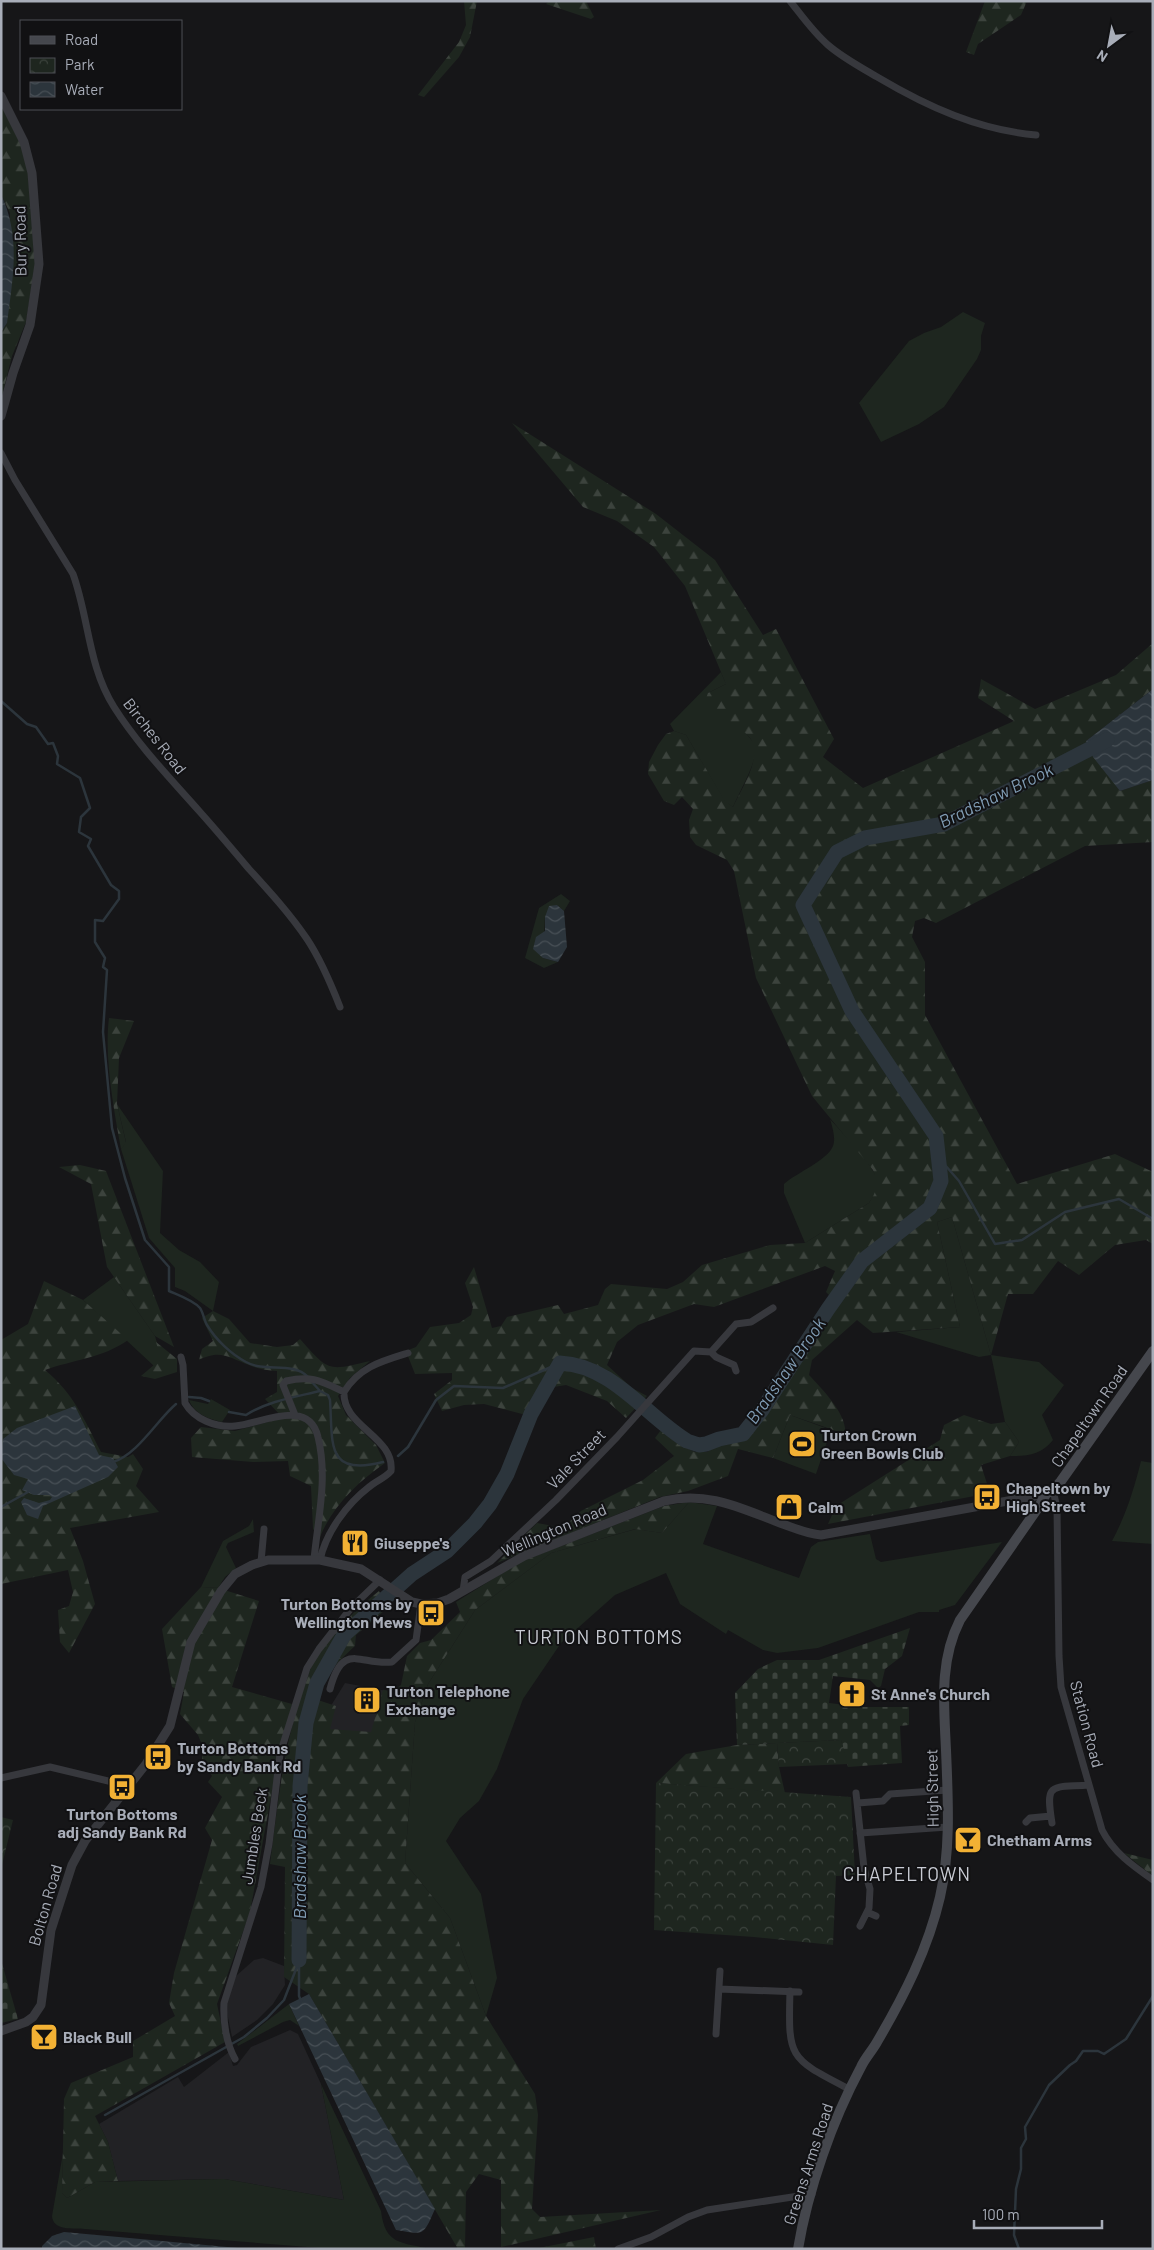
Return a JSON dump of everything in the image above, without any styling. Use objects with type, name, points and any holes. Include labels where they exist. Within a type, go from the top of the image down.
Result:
[{"type":"main road","name":"Chapeltown Road","points":[[1049,1492],[1153,1351]]},
{"type":"main road","name":"High Street","points":[[849,2090],[909,1984],[928,1938],[946,1866],[948,1790],[944,1682],[952,1636],[960,1620],[1049,1492]]},
{"type":"main road","name":"Greens Arms Road","points":[[798,2249],[823,2156],[849,2090]]},
{"type":"street","points":[[790,1],[828,44],[900,91],[936,109],[965,120],[1010,133],[1036,136]]},
{"type":"street","name":"Bury Road","points":[[1,96],[24,142],[32,173],[39,264],[30,325],[13,373],[1,416]]},
{"type":"street","name":"Birches Road","points":[[1,453],[15,480],[73,574],[78,588],[95,668],[102,687],[113,706],[186,797],[291,916],[309,941],[328,976],[340,1007]]},
{"type":"street","points":[[736,1371],[734,1365],[716,1357],[711,1352],[736,1324],[751,1322],[773,1308]]},
{"type":"street","name":"Vale Street","points":[[462,1591],[465,1577],[491,1560],[585,1471],[694,1351],[711,1352]]},
{"type":"street","points":[[344,1392],[364,1370],[375,1364],[408,1353]]},
{"type":"street","points":[[181,1357],[185,1403],[202,1420],[222,1426],[235,1426],[263,1419],[294,1415],[304,1417],[314,1424],[322,1460],[317,1559]]},
{"type":"street","points":[[294,1415],[283,1383],[303,1377],[313,1378],[344,1392]]},
{"type":"street","points":[[317,1559],[345,1511],[369,1486],[391,1471],[390,1458],[347,1407],[344,1392]]},
{"type":"street","name":"Wellington Road","points":[[129,1786],[157,1749],[170,1726],[188,1651],[194,1636],[225,1585],[235,1574],[261,1562],[282,1558],[317,1559],[356,1567],[380,1580],[401,1597],[421,1604],[443,1601],[524,1556],[664,1501],[680,1498],[697,1497],[726,1503],[806,1532],[821,1535],[1049,1492]]},
{"type":"street","name":"Station Road","points":[[1049,1492],[1057,1508],[1060,1680],[1089,1786],[1108,1840],[1118,1853],[1153,1880]]},
{"type":"street","points":[[261,1562],[264,1529]]},
{"type":"street","name":"Jumbles Beck","points":[[233,2056],[227,2034],[224,2003],[261,1887],[269,1844],[280,1754],[293,1709],[308,1668],[319,1649],[356,1602],[380,1580]]},
{"type":"street","points":[[330,1689],[336,1672],[345,1662],[357,1657],[392,1662],[415,1641],[421,1604]]},
{"type":"street","points":[[1,1778],[50,1767],[129,1786]]},
{"type":"street","name":"Bolton Road","points":[[1,2031],[26,2022],[40,2005],[50,1930],[77,1854],[129,1786]]},
{"type":"street","points":[[1026,1822],[1030,1818],[1052,1820],[1048,1799],[1053,1790],[1089,1786]]},
{"type":"street","points":[[858,1803],[883,1801],[890,1794],[948,1790]]},
{"type":"street","points":[[856,1793],[864,1868],[870,1889],[867,1912],[860,1926]]},
{"type":"street","points":[[860,1833],[948,1827]]},
{"type":"street","points":[[867,1912],[876,1916]]},
{"type":"street","points":[[716,2034],[720,1971]]},
{"type":"street","points":[[719,1988],[799,1992]]},
{"type":"street","points":[[790,1991],[789,2034],[794,2052],[799,2059],[814,2071],[849,2090]]},
{"type":"street","points":[[618,2249],[651,2237],[707,2210],[812,2194]]},
{"type":"shaded area","points":[[345,1683],[392,1692],[380,1743],[316,1730]]},
{"type":"shaded area","points":[[263,1958],[284,1966],[285,1985],[273,2004],[257,2020],[232,2037],[225,2003],[236,1976],[254,1960]]},
{"type":"shaded area","points":[[290,2030],[298,2034],[321,2084],[344,2200],[224,2179],[118,2181],[108,2142],[99,2124],[178,2077],[184,2087],[229,2052],[233,2066],[237,2065],[251,2047]]},
{"type":"green space","points":[[464,1],[477,1],[470,37],[459,57],[424,97],[418,95],[459,42],[466,25]]},
{"type":"green space","points":[[549,1],[586,1],[594,17],[591,19],[546,4]]},
{"type":"green space","points":[[985,1],[1027,1],[1021,15],[978,44],[974,55],[966,52]]},
{"type":"green space","points":[[1,102],[20,140],[28,173],[35,264],[26,322],[12,356],[1,400],[1,332],[7,323],[10,213],[1,194]]},
{"type":"green space","points":[[963,312],[985,323],[981,336],[981,350],[977,359],[944,407],[919,424],[881,442],[859,403],[909,341],[941,327]]},
{"type":"green space","points":[[512,423],[656,514],[715,560],[763,635],[776,629],[834,739],[823,757],[863,788],[1014,721],[978,698],[981,679],[1035,709],[1116,675],[1153,643],[1153,689],[1086,741],[1120,791],[1153,780],[1153,842],[1085,846],[936,923],[924,918],[915,921],[912,937],[925,962],[925,1015],[1017,1184],[1115,1154],[1153,1172],[1153,1244],[1146,1240],[1115,1245],[1079,1275],[1058,1261],[1033,1294],[1008,1294],[991,1355],[952,1217],[937,1222],[960,1327],[873,1333],[857,1320],[812,1360],[809,1375],[838,1411],[845,1427],[845,1434],[790,1415],[773,1458],[738,1449],[728,1476],[688,1491],[660,1497],[497,1563],[537,1523],[559,1527],[568,1523],[581,1511],[643,1480],[674,1456],[655,1438],[661,1430],[678,1444],[695,1452],[707,1452],[724,1442],[745,1438],[769,1408],[837,1303],[826,1292],[835,1271],[825,1266],[714,1307],[694,1304],[638,1325],[617,1342],[607,1365],[632,1388],[647,1396],[626,1418],[607,1401],[566,1385],[541,1389],[526,1415],[484,1404],[464,1405],[442,1411],[434,1394],[452,1380],[452,1373],[415,1374],[406,1351],[416,1347],[430,1327],[459,1323],[471,1315],[473,1307],[465,1283],[474,1267],[492,1328],[501,1326],[507,1317],[558,1305],[564,1314],[598,1305],[605,1289],[611,1284],[667,1289],[683,1282],[702,1265],[770,1245],[805,1243],[869,1203],[874,1195],[876,1183],[873,1170],[812,1096],[756,978],[734,871],[727,860],[696,845],[690,837],[689,820],[693,809],[682,797],[674,805],[664,801],[648,774],[649,762],[658,745],[666,734],[674,731],[686,735],[725,801],[733,807],[752,767],[754,747],[750,738],[742,731],[732,736],[703,707],[708,693],[726,684],[685,586],[654,547],[617,521],[583,507]]},
{"type":"green space","points":[[721,672],[726,684],[708,693],[755,745],[754,759],[748,776],[733,807],[725,802],[686,735],[674,731],[670,724]]},
{"type":"green space","points":[[561,894],[570,901],[564,911],[557,905],[545,917],[543,958],[558,962],[544,968],[525,958],[539,908]]},
{"type":"green space","points":[[109,1018],[134,1021],[119,1058],[117,1104],[126,1143],[121,1149],[109,1067]]},
{"type":"green space","points":[[117,1104],[163,1171],[160,1233],[179,1250],[200,1262],[219,1282],[213,1311],[185,1291],[175,1287],[175,1268],[149,1238],[121,1149],[126,1142]]},
{"type":"green space","points":[[830,1119],[871,1168],[876,1176],[878,1188],[869,1203],[805,1243],[784,1193],[784,1184],[830,1151],[834,1139]]},
{"type":"green space","points":[[80,1165],[106,1171],[174,1347],[155,1336],[107,1267],[91,1184],[59,1167]]},
{"type":"green space","points":[[952,1217],[991,1355],[979,1357],[896,1332],[960,1327],[937,1222]]},
{"type":"green space","points":[[114,1277],[155,1336],[162,1359],[154,1366],[83,1300]]},
{"type":"green space","points":[[44,1281],[83,1300],[128,1340],[98,1355],[45,1370],[64,1388],[71,1398],[101,1452],[128,1457],[133,1454],[143,1469],[136,1486],[159,1512],[70,1528],[83,1561],[95,1604],[69,1653],[60,1642],[58,1610],[69,1606],[73,1592],[68,1570],[1,1584],[1,1340],[28,1324]]},
{"type":"green space","points":[[213,1311],[229,1319],[250,1343],[277,1347],[293,1345],[300,1339],[317,1358],[330,1366],[345,1366],[370,1361],[350,1378],[338,1396],[346,1415],[376,1445],[385,1463],[347,1495],[325,1525],[320,1537],[313,1529],[311,1486],[290,1476],[288,1461],[253,1462],[192,1457],[191,1438],[201,1427],[235,1431],[283,1418],[265,1399],[277,1392],[277,1371],[266,1370],[219,1355],[199,1360],[202,1349],[213,1341],[202,1318]]},
{"type":"green space","points":[[156,1342],[177,1359],[177,1372],[155,1379],[141,1376],[161,1359]]},
{"type":"green space","points":[[991,1355],[1039,1362],[1064,1385],[1042,1415],[1053,1440],[1039,1452],[1010,1456],[1019,1442],[1005,1422]]},
{"type":"green space","points":[[211,1399],[230,1410],[222,1422],[198,1412],[189,1400],[208,1404]]},
{"type":"green space","name":"Turton Crown Green Bowls Club","points":[[790,1415],[831,1430],[816,1474],[773,1458]]},
{"type":"green space","points":[[964,1415],[991,1424],[1005,1422],[1019,1442],[1010,1456],[981,1465],[990,1493],[828,1524],[836,1506],[940,1440],[944,1425]]},
{"type":"green space","points":[[1141,1461],[1153,1463],[1153,1544],[1112,1541],[1129,1502]]},
{"type":"green space","points":[[689,1502],[717,1506],[703,1544],[799,1578],[811,1547],[818,1542],[870,1534],[876,1559],[881,1562],[1002,1542],[955,1605],[939,1610],[939,1612],[919,1612],[818,1648],[777,1653],[763,1650],[728,1630],[726,1634],[680,1604],[666,1573],[615,1595],[561,1643],[523,1699],[497,1769],[479,1801],[460,1818],[446,1841],[481,1894],[497,1978],[486,2016],[450,1918],[405,1863],[415,1722],[428,1684],[475,1610],[551,1553],[636,1529],[662,1533]]},
{"type":"green space","points":[[689,1502],[662,1533],[635,1529],[551,1553],[475,1610],[428,1684],[415,1722],[405,1863],[450,1918],[486,2016],[535,2094],[538,2115],[532,2209],[540,2217],[661,2210],[501,2247],[501,2180],[479,2174],[466,2192],[465,2249],[458,2249],[309,1994],[284,1977],[285,1867],[270,1864],[282,1775],[297,1709],[315,1659],[321,1650],[348,1619],[379,1591],[391,1605],[356,1635],[355,1646],[332,1670],[318,1700],[336,1706],[330,1729],[371,1732],[383,1690],[393,1691],[401,1685],[407,1656],[420,1643],[431,1640],[460,1612],[456,1602],[520,1562],[664,1506]]},
{"type":"green space","points":[[253,1519],[254,1532],[228,1543],[226,1547],[236,1568],[225,1577],[218,1588],[201,1587],[223,1541],[249,1526]]},
{"type":"green space","points":[[201,1587],[218,1588],[259,1601],[232,1687],[292,1704],[279,1753],[250,1912],[217,2004],[225,2042],[95,2116],[108,2142],[118,2181],[95,2182],[67,2198],[62,2193],[64,2099],[71,2083],[133,2057],[133,2041],[175,2016],[169,2003],[174,1973],[212,1840],[205,1828],[222,1797],[208,1782],[212,1776],[202,1761],[202,1745],[198,1735],[180,1714],[184,1692],[172,1687],[162,1629]]},
{"type":"green space","points":[[910,1628],[902,1656],[885,1669],[881,1686],[878,1688],[870,1680],[833,1676],[829,1703],[862,1707],[909,1707],[909,1725],[900,1726],[902,1763],[848,1767],[841,1740],[737,1745],[735,1693],[758,1669],[777,1660],[819,1660]]},
{"type":"green space","points":[[841,1740],[848,1764],[779,1767],[777,1743]]},
{"type":"green space","points":[[777,1743],[779,1767],[785,1793],[656,1783],[686,1754],[737,1745]]},
{"type":"green space","points":[[656,1783],[851,1797],[855,1875],[836,1876],[833,1945],[654,1930]]},
{"type":"green space","points":[[1,1817],[13,1820],[1,1869]]},
{"type":"green space","points":[[1124,1853],[1153,1860],[1153,1875],[1149,1873]]},
{"type":"green space","points":[[1,1960],[18,2019],[1,2023]]},
{"type":"green space","points":[[289,2004],[299,2026],[290,2020],[283,2022],[238,2046],[237,2044]]},
{"type":"green space","points":[[321,2084],[381,2211],[386,2230],[396,2240],[430,2249],[333,2249],[70,2228],[60,2226],[53,2221],[52,2216],[63,2153],[62,2193],[67,2198],[95,2182],[224,2179],[344,2200]]},
{"type":"green space","points":[[594,2237],[596,2249],[534,2249]]},
{"type":"water","points":[[1,194],[11,226],[14,257],[7,323],[1,332]]},
{"type":"water","points":[[1153,689],[1153,780],[1120,791],[1093,757],[1086,741]]},
{"type":"water","points":[[557,905],[564,911],[567,947],[558,962],[543,958],[533,949],[536,937],[545,931],[545,917],[549,906]]},
{"type":"water","points":[[75,1406],[99,1455],[113,1458],[118,1467],[108,1477],[43,1506],[38,1519],[27,1515],[21,1502],[24,1498],[39,1503],[50,1500],[52,1497],[49,1495],[34,1495],[22,1490],[28,1479],[14,1475],[1,1458],[3,1439],[17,1428]]},
{"type":"water","points":[[309,1994],[435,2209],[422,2232],[413,2233],[396,2230],[289,2004]]},
{"type":"water","points":[[64,2232],[249,2249],[42,2249],[42,2246],[52,2236]]},
{"type":"waterway","points":[[1,701],[27,724],[36,727],[48,744],[53,743],[58,756],[57,764],[80,778],[90,808],[81,817],[79,832],[91,839],[88,846],[111,885],[119,891],[119,899],[103,921],[95,920],[95,942],[105,958],[103,967],[107,970],[103,1032],[112,1128],[125,1178],[145,1240],[169,1267],[169,1291],[197,1305],[211,1331],[229,1351],[240,1359],[254,1365],[294,1369],[308,1377]]},
{"type":"waterway","name":"Bradshaw Brook","points":[[299,1960],[300,1786],[306,1723],[317,1683],[344,1635],[412,1574],[447,1551],[475,1523],[490,1504],[507,1474],[531,1414],[560,1363],[579,1366],[612,1382],[687,1441],[699,1445],[743,1434],[762,1410],[862,1261],[930,1208],[941,1181],[936,1136],[852,1011],[803,905],[837,852],[865,838],[944,824],[1107,740]]},
{"type":"waterway","points":[[938,1157],[959,1181],[995,1244],[1022,1240],[1065,1212],[1119,1199],[1153,1219]]},
{"type":"waterway","points":[[398,1456],[408,1447],[436,1400],[454,1386],[503,1388],[560,1363]]},
{"type":"waterway","points":[[311,1381],[320,1391]]},
{"type":"waterway","points":[[229,1412],[246,1415],[272,1403],[320,1391],[328,1395],[330,1400],[333,1442],[336,1453],[342,1460],[351,1465],[383,1462]]},
{"type":"waterway","points":[[189,1397],[209,1401]]},
{"type":"waterway","points":[[113,1462],[131,1452],[176,1404]]},
{"type":"waterway","points":[[1,1507],[28,1492]]},
{"type":"waterway","points":[[299,1960],[299,1996],[301,2001]]},
{"type":"waterway","points":[[105,2115],[244,2037],[267,2018],[284,2000],[298,1964]]},
{"type":"waterway","points":[[1019,2249],[1014,2235],[1016,2189],[1021,2169],[1021,2148],[1026,2139],[1025,2127],[1049,2085],[1076,2061],[1083,2051],[1098,2051],[1104,2054],[1126,2039],[1153,1996]]},
{"type":"place","name":"Turton Crown Green Bowls Club","points":[[802,1444]]},
{"type":"place","name":"Chapeltown by High Street","points":[[987,1497]]},
{"type":"place","name":"Calm","points":[[789,1507]]},
{"type":"place","name":"Giuseppe's","points":[[355,1543]]},
{"type":"place","name":"Turton Bottoms by Wellington Mews","points":[[431,1613]]},
{"type":"place","name":"St Anne's Church","points":[[852,1694]]},
{"type":"place","name":"Turton Telephone Exchange","points":[[367,1700]]},
{"type":"place","name":"Turton Bottoms by Sandy Bank Rd","points":[[158,1757]]},
{"type":"place","name":"Turton Bottoms adj Sandy Bank Rd","points":[[122,1787]]},
{"type":"place","name":"Chetham Arms","points":[[968,1840]]},
{"type":"place","name":"Black Bull","points":[[44,2037]]},
{"type":"district","name":"TURTON BOTTOMS","points":[[599,1637]]},
{"type":"district","name":"CHAPELTOWN","points":[[907,1874]]}]
